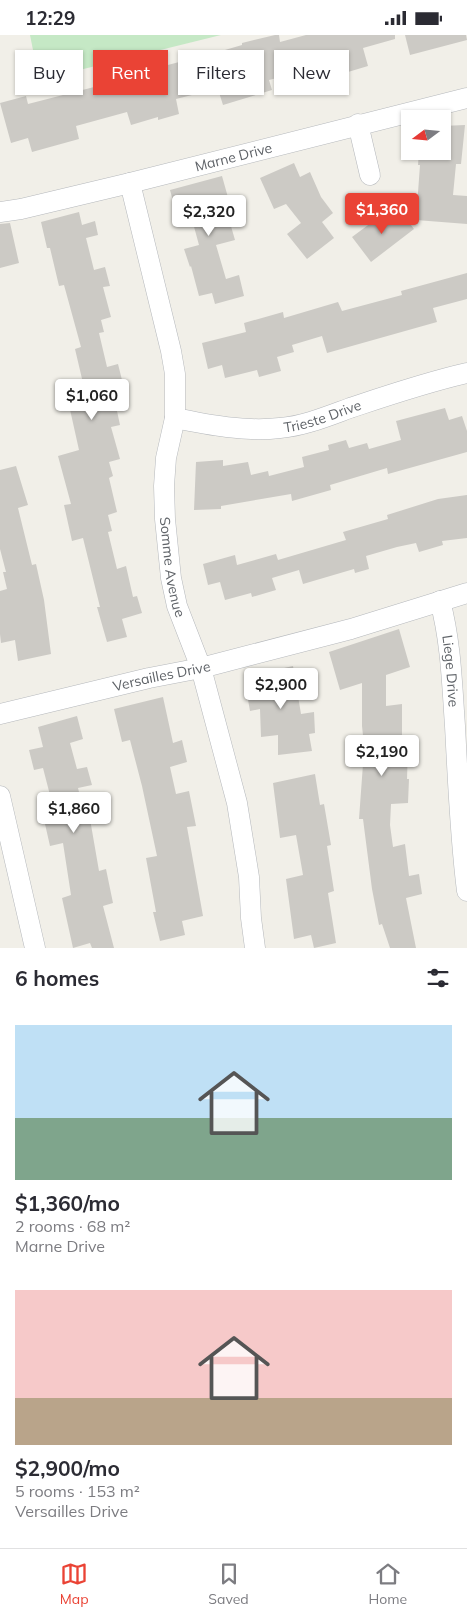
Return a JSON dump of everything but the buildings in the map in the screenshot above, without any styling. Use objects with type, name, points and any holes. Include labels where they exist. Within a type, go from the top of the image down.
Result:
[{"type":"street","name":"Marne Drive","points":[[0,212],[21,209],[130,183],[467,98]]},
{"type":"street","points":[[358,124],[370,175]]},
{"type":"street","name":"Somme Avenue","points":[[130,183],[175,374],[174,418],[166,458],[164,486],[165,519],[172,578],[177,606],[201,668],[237,803],[249,877],[256,948]]},
{"type":"street","name":"Trieste Drive","points":[[174,418],[245,429],[283,428],[313,421],[413,387],[467,373]]},
{"type":"street","name":"Versailles Drive","points":[[0,714],[149,678],[201,668],[351,629],[467,593]]},
{"type":"street","name":"Liege Drive","points":[[440,601],[447,628],[451,668],[461,848],[467,891]]},
{"type":"street","points":[[0,797],[34,948]]},
{"type":"green space","points":[[30,35],[221,35],[160,50],[93,50],[93,67],[83,69],[83,50],[33,50]]}]
